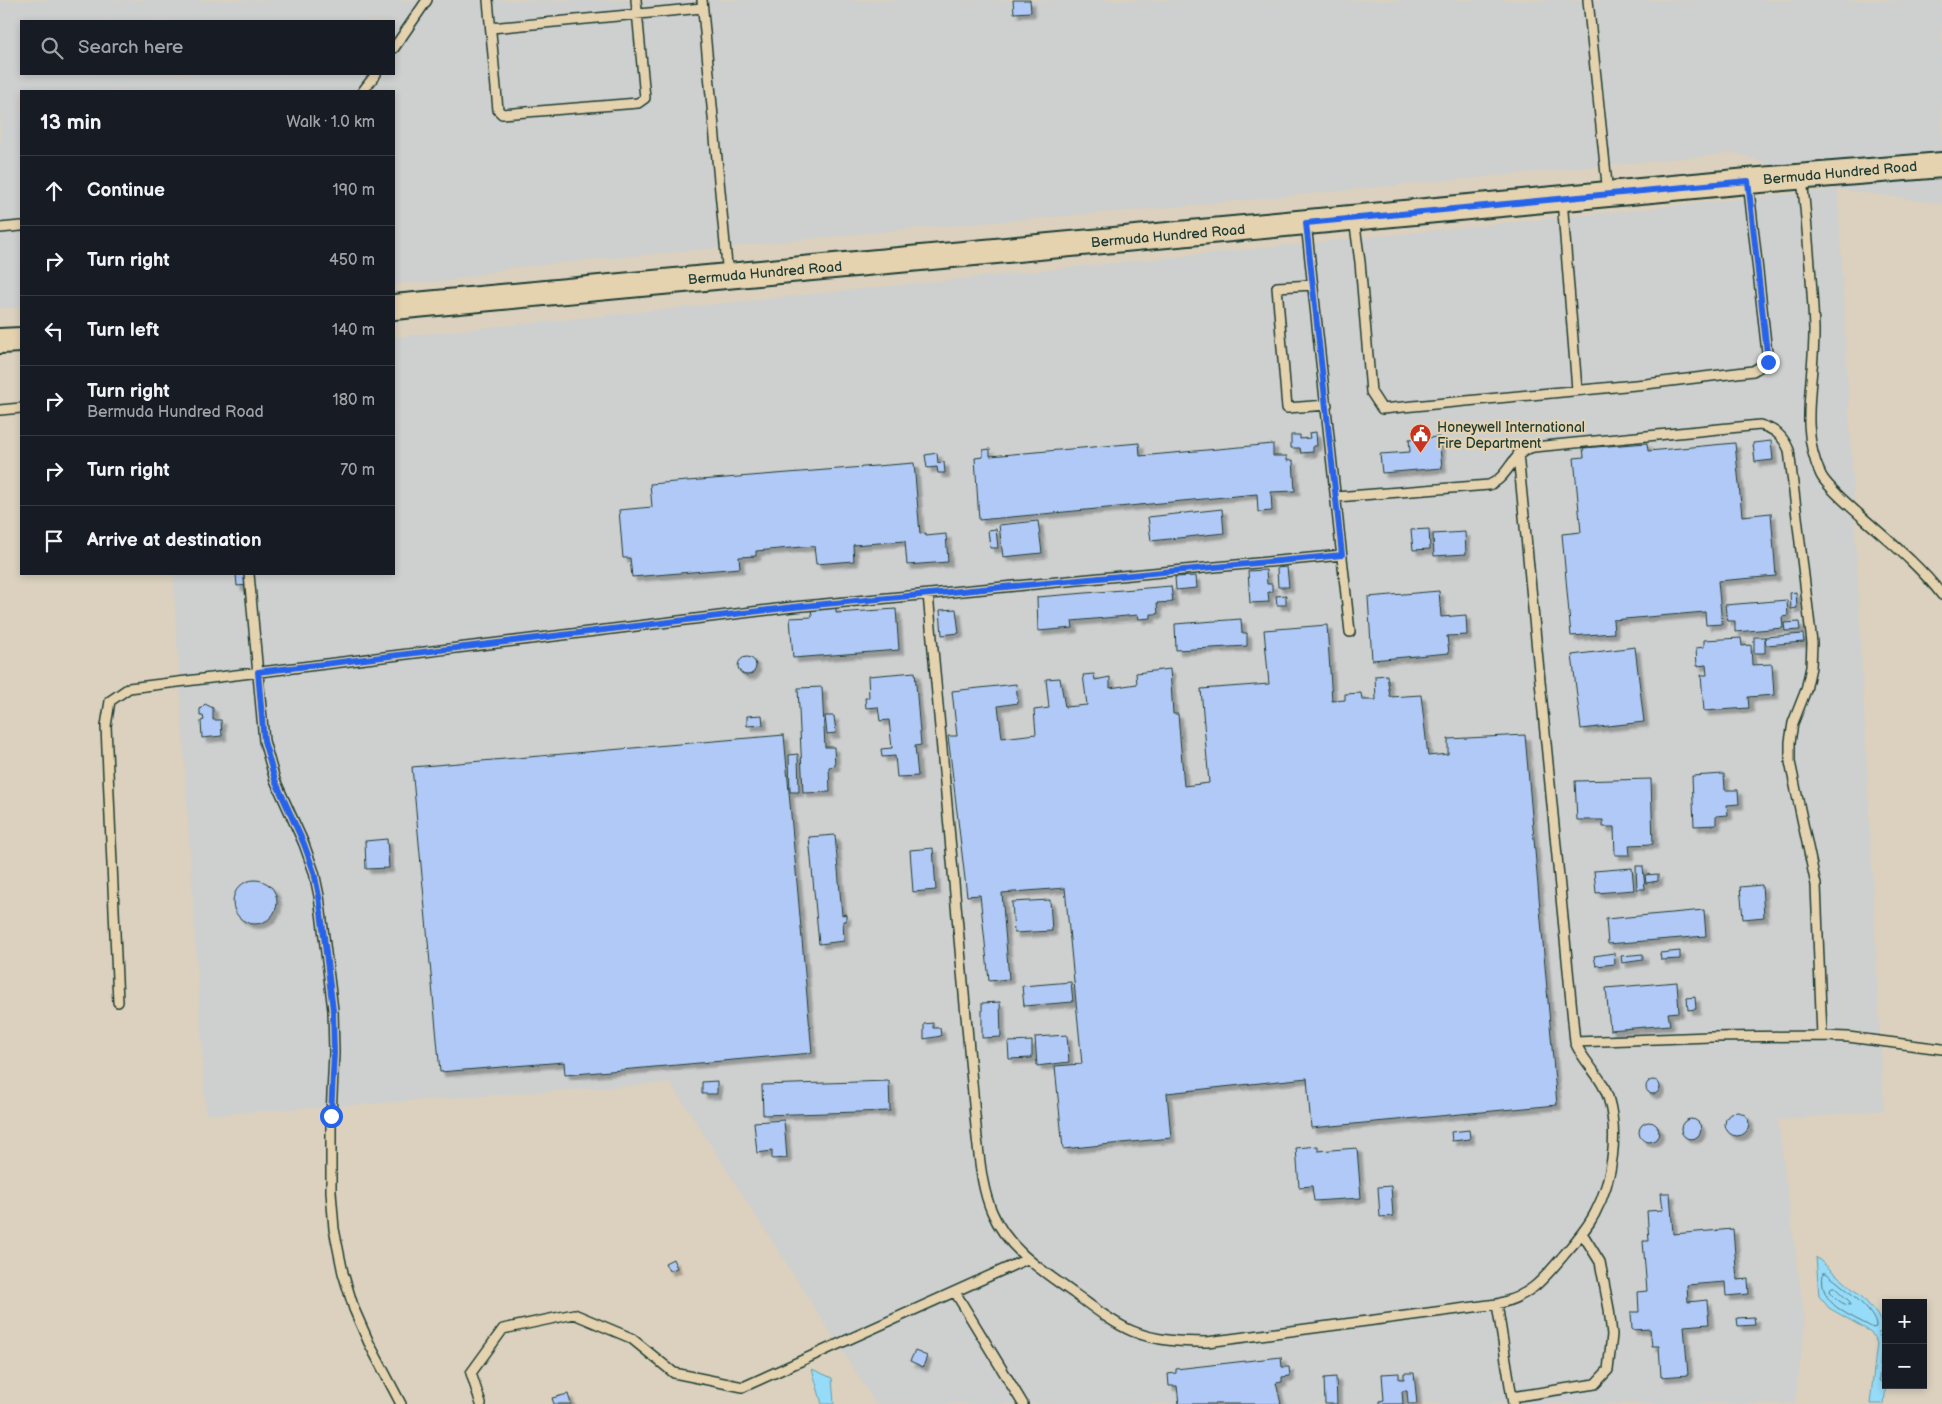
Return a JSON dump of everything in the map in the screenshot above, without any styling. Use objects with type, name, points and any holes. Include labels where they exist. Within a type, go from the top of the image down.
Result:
[{"type":"street","name":"Bermuda Hundred Road","points":[[395,307],[1748,181],[1942,165]]},
{"type":"street","points":[[0,341],[20,340]]},
{"type":"lane","points":[[395,47],[427,0]]},
{"type":"lane","points":[[488,0],[498,110],[502,114],[638,103],[644,98],[636,0]]},
{"type":"lane","points":[[1588,0],[1608,194]]},
{"type":"lane","points":[[491,28],[637,14],[702,4],[728,276]]},
{"type":"lane","points":[[364,90],[375,75]]},
{"type":"lane","points":[[1802,177],[1814,330],[1808,409],[1811,442],[1821,476],[1845,502],[1927,576],[1942,595]]},
{"type":"lane","points":[[1354,218],[1360,262],[1371,392],[1382,409],[1753,371],[1768,362],[1748,181]]},
{"type":"lane","points":[[1562,199],[1577,390]]},
{"type":"lane","points":[[1306,223],[1350,632]]},
{"type":"lane","points":[[0,228],[20,226]]},
{"type":"lane","points":[[1313,285],[1277,287],[1288,408],[1327,405]]},
{"type":"lane","points":[[0,410],[20,408]]},
{"type":"lane","points":[[1336,497],[1489,485],[1503,476],[1518,454],[1527,448],[1760,425],[1778,433],[1789,450],[1812,643],[1811,667],[1806,690],[1793,723],[1790,742],[1790,762],[1816,885],[1822,1036]]},
{"type":"lane","points":[[928,594],[976,1138],[985,1191],[992,1213],[1003,1233],[1027,1259],[1111,1320],[1133,1331],[1157,1339],[1182,1342],[1217,1341],[1497,1304],[1512,1300],[1528,1292],[1542,1281],[1582,1233],[1595,1212],[1605,1190],[1611,1166],[1613,1141],[1612,1116],[1608,1097],[1601,1081],[1580,1053],[1576,1042],[1518,454]]},
{"type":"lane","points":[[118,1002],[106,726],[110,701],[130,688],[793,607],[1342,555]]},
{"type":"lane","points":[[249,575],[264,741],[275,780],[304,844],[314,872],[319,896],[333,1010],[331,1192],[334,1229],[343,1273],[354,1309],[369,1343],[401,1404]]},
{"type":"lane","points":[[1576,1042],[1710,1037],[1822,1036],[1848,1037],[1942,1050]]},
{"type":"lane","points":[[1497,1304],[1512,1400],[1595,1384],[1608,1370],[1612,1335],[1600,1262],[1582,1233]]},
{"type":"lane","points":[[481,1404],[471,1373],[504,1329],[574,1314],[631,1338],[674,1373],[743,1387],[1027,1259]]},
{"type":"lane","points":[[955,1292],[1023,1404]]},
{"type":"shaded area","points":[[0,0],[1942,0],[1942,204],[1838,189],[1884,1110],[1778,1120],[1805,1323],[1795,1404],[876,1404],[671,1083],[206,1115],[173,575],[395,575],[395,337],[1837,189],[1736,153],[1163,208],[920,228],[510,268],[449,281],[395,284],[395,90],[20,90],[20,307],[0,308]]},
{"type":"water","points":[[1816,1257],[1862,1297],[1876,1313],[1882,1324],[1882,1389],[1886,1389],[1884,1404],[1870,1404],[1877,1343],[1871,1332],[1829,1308],[1819,1296]]},
{"type":"water","points":[[812,1369],[832,1378],[834,1404],[822,1404]]},
{"type":"building","points":[[1013,0],[1030,0],[1031,12],[1014,13]]},
{"type":"building","points":[[1316,432],[1317,446],[1313,446],[1313,452],[1301,453],[1300,448],[1291,448],[1291,435],[1300,435],[1300,439],[1310,438],[1309,433]]},
{"type":"building","points":[[1439,437],[1442,468],[1382,473],[1380,454],[1410,452],[1409,439]]},
{"type":"building","points":[[1771,441],[1773,460],[1755,462],[1753,443]]},
{"type":"building","points":[[1139,443],[1140,456],[1273,444],[1273,456],[1287,456],[1287,461],[1293,460],[1295,491],[1271,492],[1272,511],[1258,512],[1257,494],[979,520],[975,458],[983,457],[983,450],[990,449],[990,456]]},
{"type":"building","points":[[1647,443],[1648,451],[1735,443],[1742,516],[1771,513],[1776,576],[1718,581],[1722,624],[1706,625],[1705,612],[1613,620],[1614,633],[1571,636],[1562,534],[1581,532],[1574,458],[1584,457],[1583,448]]},
{"type":"building","points":[[937,453],[938,463],[944,462],[945,473],[938,473],[937,467],[927,468],[925,455]]},
{"type":"building","points":[[914,463],[920,534],[926,533],[926,536],[946,534],[948,562],[907,565],[905,541],[853,545],[854,561],[816,564],[814,546],[756,551],[756,556],[739,557],[740,568],[632,577],[630,558],[623,558],[619,510],[652,507],[650,484]]},
{"type":"building","points":[[1222,509],[1224,533],[1151,541],[1148,517]]},
{"type":"building","points":[[1038,521],[1042,553],[1003,557],[999,525]]},
{"type":"building","points":[[996,529],[998,548],[990,548],[988,530]]},
{"type":"building","points":[[1429,529],[1430,549],[1413,550],[1411,530]]},
{"type":"building","points":[[1465,532],[1466,554],[1434,556],[1433,534]]},
{"type":"building","points":[[1287,567],[1289,587],[1278,587],[1277,568]]},
{"type":"building","points":[[1266,570],[1267,584],[1272,584],[1272,592],[1268,592],[1269,602],[1250,603],[1248,571]]},
{"type":"building","points":[[236,575],[247,575],[248,585],[237,586]]},
{"type":"building","points":[[1196,576],[1197,588],[1176,590],[1175,577]]},
{"type":"building","points":[[1171,586],[1173,602],[1157,603],[1158,614],[1151,614],[1151,618],[1139,619],[1138,615],[1072,621],[1073,628],[1038,631],[1037,597]]},
{"type":"building","points":[[1439,591],[1441,617],[1466,615],[1467,635],[1447,636],[1449,653],[1372,660],[1368,597]]},
{"type":"building","points":[[1796,592],[1797,608],[1791,609],[1790,593]]},
{"type":"building","points":[[1286,595],[1286,605],[1277,605],[1276,596]]},
{"type":"building","points":[[1787,600],[1788,616],[1782,617],[1783,628],[1735,632],[1735,621],[1727,621],[1725,605]]},
{"type":"building","points":[[836,607],[836,613],[896,609],[899,650],[793,658],[790,618],[812,617],[811,609]]},
{"type":"building","points":[[956,609],[959,633],[942,635],[940,610]]},
{"type":"building","points":[[1241,619],[1242,633],[1247,633],[1247,646],[1176,650],[1175,624]]},
{"type":"building","points":[[1799,622],[1800,630],[1785,631],[1784,623]]},
{"type":"building","points":[[1327,625],[1332,701],[1345,700],[1345,694],[1361,693],[1362,700],[1376,700],[1375,676],[1387,675],[1390,697],[1421,695],[1428,756],[1448,754],[1448,739],[1525,735],[1557,1105],[1311,1128],[1307,1078],[1167,1093],[1171,1138],[1063,1149],[1055,1066],[1082,1064],[1065,888],[1002,893],[1009,979],[989,981],[980,895],[967,896],[948,736],[957,736],[952,691],[1016,684],[1018,703],[998,706],[1002,738],[1036,734],[1034,710],[1049,708],[1046,679],[1060,678],[1065,707],[1087,705],[1083,675],[1094,674],[1095,680],[1110,677],[1110,688],[1137,684],[1136,673],[1170,669],[1173,714],[1178,714],[1184,786],[1209,783],[1201,689],[1269,684],[1264,630]]},
{"type":"building","points":[[1803,634],[1804,642],[1766,645],[1765,637]]},
{"type":"building","points":[[1754,637],[1765,637],[1765,653],[1754,653]]},
{"type":"building","points":[[1741,638],[1742,646],[1751,645],[1752,665],[1772,664],[1774,695],[1748,697],[1749,708],[1704,711],[1701,675],[1707,675],[1706,665],[1697,666],[1696,648],[1704,647],[1704,640]]},
{"type":"building","points":[[1635,647],[1644,722],[1581,729],[1572,655]]},
{"type":"building","points":[[743,657],[751,657],[756,662],[754,673],[743,675],[738,670],[738,662]]},
{"type":"building","points":[[915,672],[921,745],[915,746],[918,776],[897,777],[895,756],[882,757],[881,749],[892,748],[889,720],[880,721],[878,707],[866,708],[865,698],[869,698],[868,676]]},
{"type":"building","points":[[822,687],[825,747],[834,747],[835,766],[829,767],[830,792],[803,793],[798,688]]},
{"type":"building","points":[[205,704],[213,708],[213,720],[221,720],[222,736],[202,738],[201,721],[204,720],[203,716],[200,716],[200,709]]},
{"type":"building","points":[[762,715],[763,725],[747,726],[747,716]]},
{"type":"building","points":[[825,716],[834,716],[836,733],[827,734]]},
{"type":"building","points":[[784,735],[812,1053],[565,1075],[564,1062],[440,1072],[412,767]]},
{"type":"building","points":[[798,754],[799,792],[790,792],[789,755]]},
{"type":"building","points":[[1724,774],[1725,790],[1738,790],[1739,804],[1727,805],[1728,815],[1716,816],[1716,825],[1694,826],[1692,776]]},
{"type":"building","points":[[1651,779],[1653,844],[1629,845],[1630,855],[1615,855],[1614,827],[1603,827],[1603,820],[1577,820],[1575,781]]},
{"type":"building","points":[[835,835],[842,915],[846,914],[846,921],[843,921],[844,941],[819,944],[809,837]]},
{"type":"building","points":[[387,839],[389,868],[366,869],[365,841]]},
{"type":"building","points":[[933,848],[936,890],[913,892],[910,850]]},
{"type":"building","points":[[1636,866],[1643,866],[1645,889],[1637,889]]},
{"type":"building","points":[[1632,868],[1634,890],[1596,893],[1594,871]]},
{"type":"building","points":[[1658,874],[1658,881],[1646,883],[1645,875]]},
{"type":"building","points":[[259,880],[271,886],[276,893],[276,911],[271,918],[264,923],[251,924],[243,921],[236,914],[233,898],[236,890],[243,883]]},
{"type":"building","points":[[1762,885],[1764,917],[1743,919],[1740,887]]},
{"type":"building","points":[[1050,900],[1052,931],[1014,933],[1012,902]]},
{"type":"building","points":[[1704,910],[1706,936],[1608,944],[1606,919]]},
{"type":"building","points":[[1680,951],[1680,959],[1661,960],[1660,953]]},
{"type":"building","points":[[1614,953],[1615,964],[1596,966],[1594,956]]},
{"type":"building","points":[[1643,954],[1643,960],[1622,963],[1621,956]]},
{"type":"building","points":[[1071,982],[1073,1002],[1024,1006],[1022,986]]},
{"type":"building","points":[[1677,982],[1679,1012],[1668,1013],[1670,1025],[1610,1030],[1606,988]]},
{"type":"building","points":[[1695,997],[1696,1009],[1688,1010],[1687,998]]},
{"type":"building","points":[[1000,1002],[1001,1037],[982,1038],[982,1003]]},
{"type":"building","points":[[933,1023],[933,1028],[940,1028],[941,1036],[924,1039],[924,1024]]},
{"type":"building","points":[[1067,1035],[1069,1062],[1037,1066],[1035,1037]]},
{"type":"building","points":[[1032,1041],[1032,1058],[1009,1059],[1008,1042]]},
{"type":"building","points":[[1650,1080],[1656,1080],[1660,1087],[1656,1094],[1650,1094],[1646,1090],[1646,1084]]},
{"type":"building","points":[[717,1081],[717,1094],[702,1094],[702,1082]]},
{"type":"building","points":[[889,1081],[890,1111],[763,1115],[762,1085]]},
{"type":"building","points":[[1737,1112],[1746,1115],[1749,1124],[1746,1133],[1737,1136],[1728,1133],[1725,1124],[1728,1115]]},
{"type":"building","points":[[1687,1119],[1695,1119],[1701,1125],[1701,1133],[1695,1139],[1687,1139],[1681,1133],[1681,1125]]},
{"type":"building","points":[[784,1120],[787,1158],[772,1159],[772,1151],[757,1153],[754,1122]]},
{"type":"building","points":[[1645,1122],[1653,1122],[1659,1128],[1659,1136],[1653,1142],[1645,1142],[1639,1136],[1639,1128]]},
{"type":"building","points":[[1469,1130],[1470,1139],[1452,1141],[1451,1132]]},
{"type":"building","points":[[1318,1146],[1318,1151],[1357,1148],[1361,1198],[1314,1201],[1312,1186],[1299,1187],[1296,1148]]},
{"type":"building","points":[[1391,1186],[1393,1216],[1380,1217],[1378,1187]]},
{"type":"building","points":[[1661,1193],[1670,1193],[1673,1234],[1733,1229],[1737,1280],[1748,1279],[1749,1294],[1726,1296],[1725,1282],[1687,1285],[1688,1302],[1707,1300],[1709,1324],[1684,1326],[1688,1375],[1661,1377],[1659,1346],[1652,1346],[1650,1329],[1632,1330],[1631,1312],[1639,1312],[1638,1292],[1647,1291],[1643,1241],[1649,1241],[1647,1211],[1663,1210]]},
{"type":"building","points":[[673,1259],[677,1268],[669,1271],[665,1263]]},
{"type":"building","points":[[1754,1317],[1755,1325],[1738,1326],[1737,1318]]},
{"type":"building","points":[[915,1351],[927,1356],[923,1367],[910,1361]]},
{"type":"building","points":[[1281,1357],[1282,1367],[1289,1367],[1290,1376],[1282,1377],[1282,1382],[1276,1383],[1281,1404],[1179,1404],[1177,1386],[1169,1386],[1168,1374],[1176,1373],[1176,1369]]},
{"type":"building","points":[[1399,1373],[1399,1379],[1404,1379],[1404,1373],[1414,1373],[1417,1404],[1408,1404],[1407,1391],[1402,1391],[1403,1404],[1380,1404],[1380,1401],[1384,1400],[1382,1374]]},
{"type":"building","points":[[1336,1377],[1337,1404],[1325,1404],[1324,1378]]},
{"type":"building","points":[[568,1394],[571,1404],[554,1404],[552,1398]]},
{"type":"place","name":"Honeywell International Fire Department","points":[[1421,454]]},
{"type":"route","points":[[331,1116],[334,1053],[333,1010],[319,896],[314,872],[304,844],[275,780],[264,741],[258,672],[793,607],[1342,555],[1306,223],[1748,181],[1768,362]]}]
